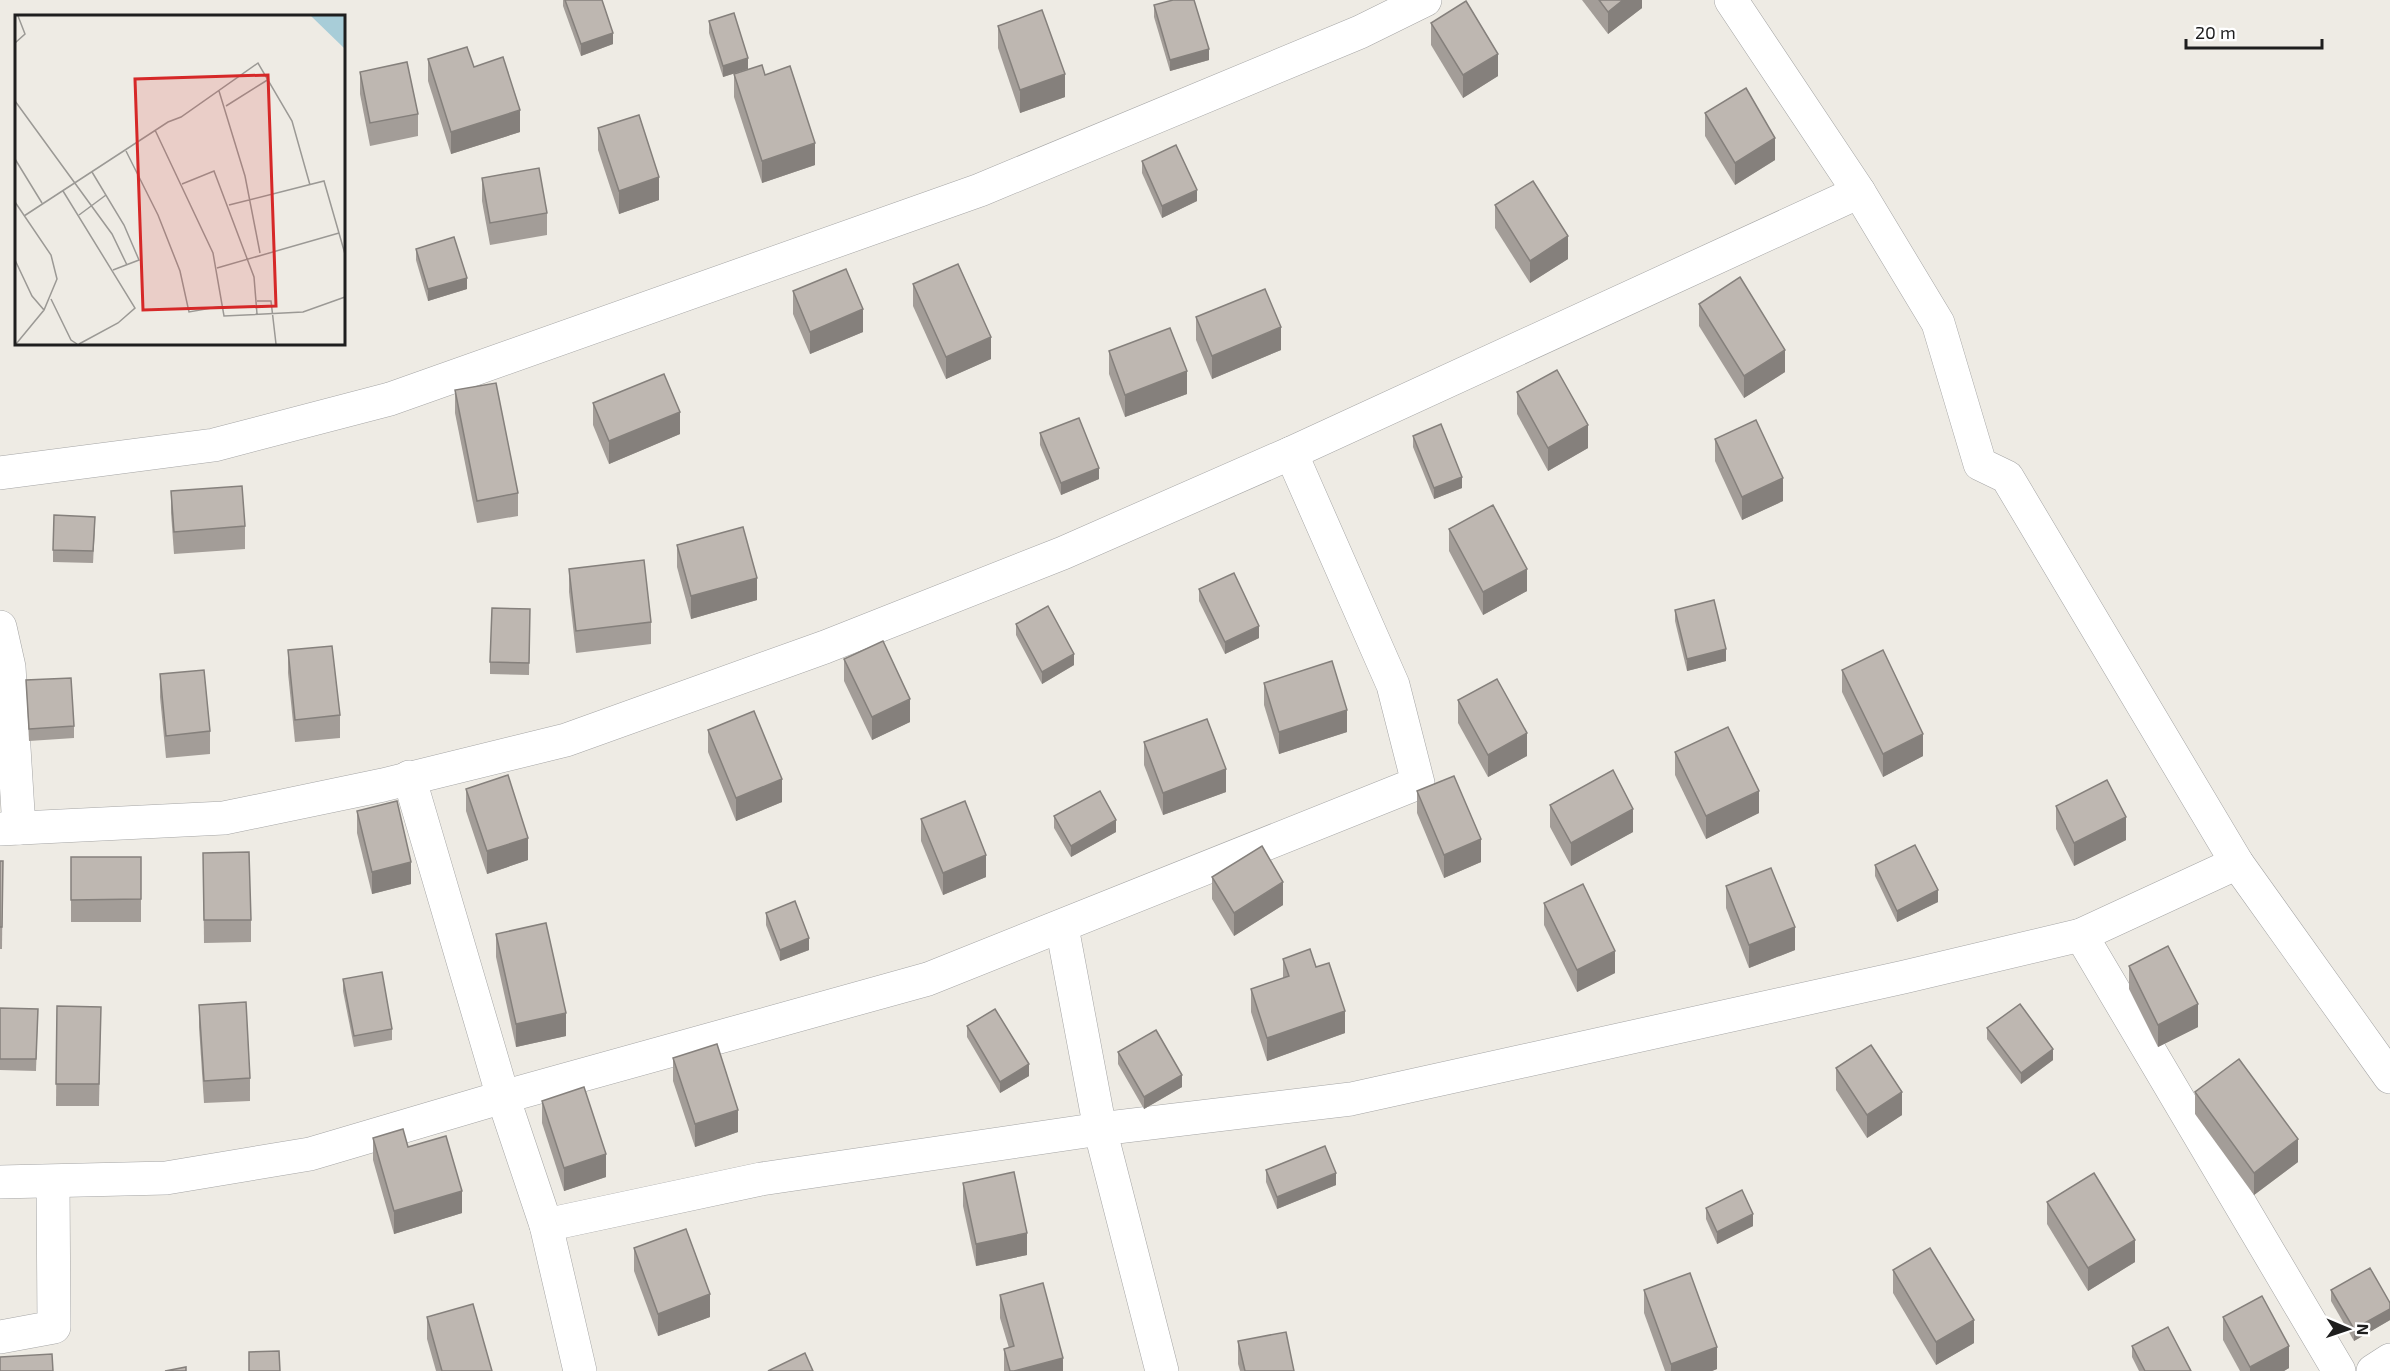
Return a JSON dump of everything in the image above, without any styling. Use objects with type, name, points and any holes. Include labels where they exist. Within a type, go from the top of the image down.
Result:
[{"type":"street","points":[[0,472],[214,445],[390,399],[980,190],[1360,32],[1425,0]]},
{"type":"street","points":[[1731,0],[1859,192],[1938,322],[1980,464],[2007,477],[2236,863],[2390,1077]]},
{"type":"street","points":[[0,627],[9,667],[9,828],[224,818],[383,785],[566,740],[825,648],[1063,553],[1291,453],[1859,192]]},
{"type":"street","points":[[0,1182],[166,1178],[310,1154],[502,1097],[927,979],[1418,783],[1393,686],[1291,453]]},
{"type":"street","points":[[409,777],[502,1097],[546,1226],[580,1371]]},
{"type":"street","points":[[546,1226],[761,1179],[1100,1129],[1351,1098],[1904,977],[2081,935],[2236,863]]},
{"type":"street","points":[[1062,927],[1100,1129],[1162,1371]]},
{"type":"street","points":[[2081,935],[2339,1371]]},
{"type":"street","points":[[0,1337],[54,1327],[53,1182]]},
{"type":"street","points":[[2373,1371],[2390,1360]]},
{"type":"building","points":[[565,0],[602,0],[613,33],[581,44]]},
{"type":"building","points":[[1173,0],[1194,0],[1209,49],[1170,60],[1154,5]]},
{"type":"building","points":[[1599,0],[1623,0],[1608,12]]},
{"type":"building","points":[[1466,1],[1498,54],[1463,75],[1431,23]]},
{"type":"building","points":[[1042,10],[1065,74],[1020,90],[998,26]]},
{"type":"building","points":[[734,13],[748,58],[723,66],[709,21]]},
{"type":"building","points":[[467,47],[474,67],[503,57],[520,110],[451,132],[428,59]]},
{"type":"building","points":[[407,62],[418,114],[370,123],[360,72]]},
{"type":"building","points":[[762,65],[765,75],[790,66],[815,143],[762,161],[734,74]]},
{"type":"building","points":[[1746,88],[1775,138],[1735,163],[1705,113]]},
{"type":"building","points":[[639,115],[659,177],[619,191],[598,128]]},
{"type":"building","points":[[1176,145],[1197,190],[1162,206],[1142,161]]},
{"type":"building","points":[[539,168],[547,213],[490,223],[482,178]]},
{"type":"building","points":[[1533,181],[1568,236],[1530,261],[1495,205]]},
{"type":"building","points":[[454,237],[467,278],[428,289],[416,249]]},
{"type":"building","points":[[958,264],[991,337],[946,357],[913,284]]},
{"type":"building","points":[[846,269],[863,309],[810,332],[793,291]]},
{"type":"building","points":[[1740,277],[1785,350],[1744,376],[1699,304]]},
{"type":"building","points":[[1265,289],[1281,327],[1212,356],[1196,317]]},
{"type":"building","points":[[1170,328],[1187,371],[1125,395],[1109,351]]},
{"type":"building","points":[[1557,370],[1588,425],[1548,448],[1517,392]]},
{"type":"building","points":[[664,374],[680,412],[609,441],[593,403]]},
{"type":"building","points":[[496,383],[518,493],[477,501],[455,390]]},
{"type":"building","points":[[1079,418],[1099,468],[1061,483],[1040,433]]},
{"type":"building","points":[[1756,420],[1783,478],[1742,497],[1715,439]]},
{"type":"building","points":[[1441,424],[1462,477],[1434,488],[1413,436]]},
{"type":"building","points":[[242,486],[245,526],[174,532],[171,491]]},
{"type":"building","points":[[1493,505],[1527,569],[1483,592],[1449,529]]},
{"type":"building","points":[[54,515],[95,517],[93,551],[53,550]]},
{"type":"building","points":[[743,527],[757,578],[691,596],[677,545]]},
{"type":"building","points":[[644,560],[651,622],[576,631],[569,569]]},
{"type":"building","points":[[1234,573],[1259,626],[1225,642],[1199,589]]},
{"type":"building","points":[[1714,600],[1726,649],[1687,659],[1675,610]]},
{"type":"building","points":[[1048,606],[1074,654],[1042,672],[1016,624]]},
{"type":"building","points":[[492,608],[530,609],[529,663],[490,662]]},
{"type":"building","points":[[883,641],[910,699],[872,717],[844,659]]},
{"type":"building","points":[[332,646],[340,715],[295,720],[288,650]]},
{"type":"building","points":[[1883,650],[1923,734],[1883,754],[1842,670]]},
{"type":"building","points":[[1332,661],[1347,710],[1279,732],[1264,683]]},
{"type":"building","points":[[204,670],[210,731],[166,736],[160,674]]},
{"type":"building","points":[[71,678],[74,726],[29,729],[26,680]]},
{"type":"building","points":[[1497,679],[1527,733],[1488,755],[1458,700]]},
{"type":"building","points":[[754,711],[782,779],[736,798],[708,730]]},
{"type":"building","points":[[1207,719],[1226,769],[1163,793],[1144,742]]},
{"type":"building","points":[[1728,727],[1759,791],[1706,816],[1675,752]]},
{"type":"building","points":[[1613,770],[1633,809],[1571,843],[1550,805]]},
{"type":"building","points":[[508,775],[528,838],[487,851],[466,789]]},
{"type":"building","points":[[1454,776],[1481,839],[1444,855],[1417,791]]},
{"type":"building","points":[[2107,780],[2126,817],[2074,843],[2056,806]]},
{"type":"building","points":[[1100,791],[1116,820],[1071,846],[1054,816]]},
{"type":"building","points":[[397,801],[411,862],[372,872],[357,811]]},
{"type":"building","points":[[965,801],[986,855],[943,873],[921,819]]},
{"type":"building","points":[[1915,845],[1938,890],[1897,911],[1875,865]]},
{"type":"building","points":[[1262,846],[1283,882],[1234,913],[1212,877]]},
{"type":"building","points":[[249,852],[251,920],[204,920],[203,853]]},
{"type":"building","points":[[71,857],[141,857],[141,899],[71,900]]},
{"type":"building","points":[[0,861],[3,861],[2,927],[0,927]]},
{"type":"building","points":[[1771,868],[1795,927],[1749,945],[1726,886]]},
{"type":"building","points":[[1583,884],[1615,951],[1577,970],[1544,903]]},
{"type":"building","points":[[795,901],[809,938],[780,950],[766,913]]},
{"type":"building","points":[[546,923],[566,1013],[516,1024],[496,934]]},
{"type":"building","points":[[2168,946],[2198,1004],[2158,1025],[2129,966]]},
{"type":"building","points":[[1310,949],[1316,967],[1329,963],[1345,1011],[1267,1038],[1251,989],[1289,976],[1283,959]]},
{"type":"building","points":[[382,972],[392,1029],[354,1036],[343,979]]},
{"type":"building","points":[[246,1002],[250,1078],[204,1081],[199,1005]]},
{"type":"building","points":[[2020,1004],[2053,1049],[2021,1073],[1987,1028]]},
{"type":"building","points":[[57,1006],[101,1007],[99,1084],[56,1084]]},
{"type":"building","points":[[0,1008],[38,1009],[36,1059],[0,1059]]},
{"type":"building","points":[[995,1009],[1029,1064],[1000,1082],[967,1026]]},
{"type":"building","points":[[1156,1030],[1182,1075],[1144,1097],[1118,1052]]},
{"type":"building","points":[[717,1044],[738,1110],[695,1124],[673,1058]]},
{"type":"building","points":[[1871,1045],[1902,1092],[1867,1115],[1836,1068]]},
{"type":"building","points":[[2239,1059],[2298,1139],[2254,1173],[2195,1092]]},
{"type":"building","points":[[584,1087],[606,1154],[564,1168],[542,1101]]},
{"type":"building","points":[[403,1129],[408,1147],[446,1136],[462,1191],[394,1211],[373,1138]]},
{"type":"building","points":[[1325,1146],[1336,1173],[1277,1197],[1266,1170]]},
{"type":"building","points":[[1014,1172],[1027,1233],[976,1244],[963,1183]]},
{"type":"building","points":[[2094,1173],[2135,1240],[2088,1268],[2047,1202]]},
{"type":"building","points":[[1742,1190],[1753,1214],[1717,1232],[1706,1208]]},
{"type":"building","points":[[686,1229],[710,1294],[658,1314],[634,1248]]},
{"type":"building","points":[[1930,1248],[1974,1320],[1936,1342],[1893,1270]]},
{"type":"building","points":[[2370,1268],[2390,1303],[2390,1309],[2354,1329],[2331,1290]]},
{"type":"building","points":[[1690,1273],[1717,1347],[1671,1364],[1644,1290]]},
{"type":"building","points":[[1043,1283],[1063,1358],[1010,1371],[1004,1349],[1014,1346],[1000,1295]]},
{"type":"building","points":[[2262,1296],[2289,1346],[2250,1367],[2223,1317]]},
{"type":"building","points":[[473,1304],[492,1371],[442,1371],[427,1317]]},
{"type":"building","points":[[2168,1327],[2191,1371],[2145,1371],[2132,1346]]},
{"type":"building","points":[[1286,1332],[1294,1371],[1245,1371],[1238,1341]]},
{"type":"building","points":[[279,1351],[280,1371],[249,1371],[249,1352]]},
{"type":"building","points":[[805,1353],[813,1371],[768,1371]]},
{"type":"building","points":[[52,1354],[53,1371],[0,1371],[0,1357]]},
{"type":"building","points":[[186,1367],[186,1371],[165,1371]]}]
